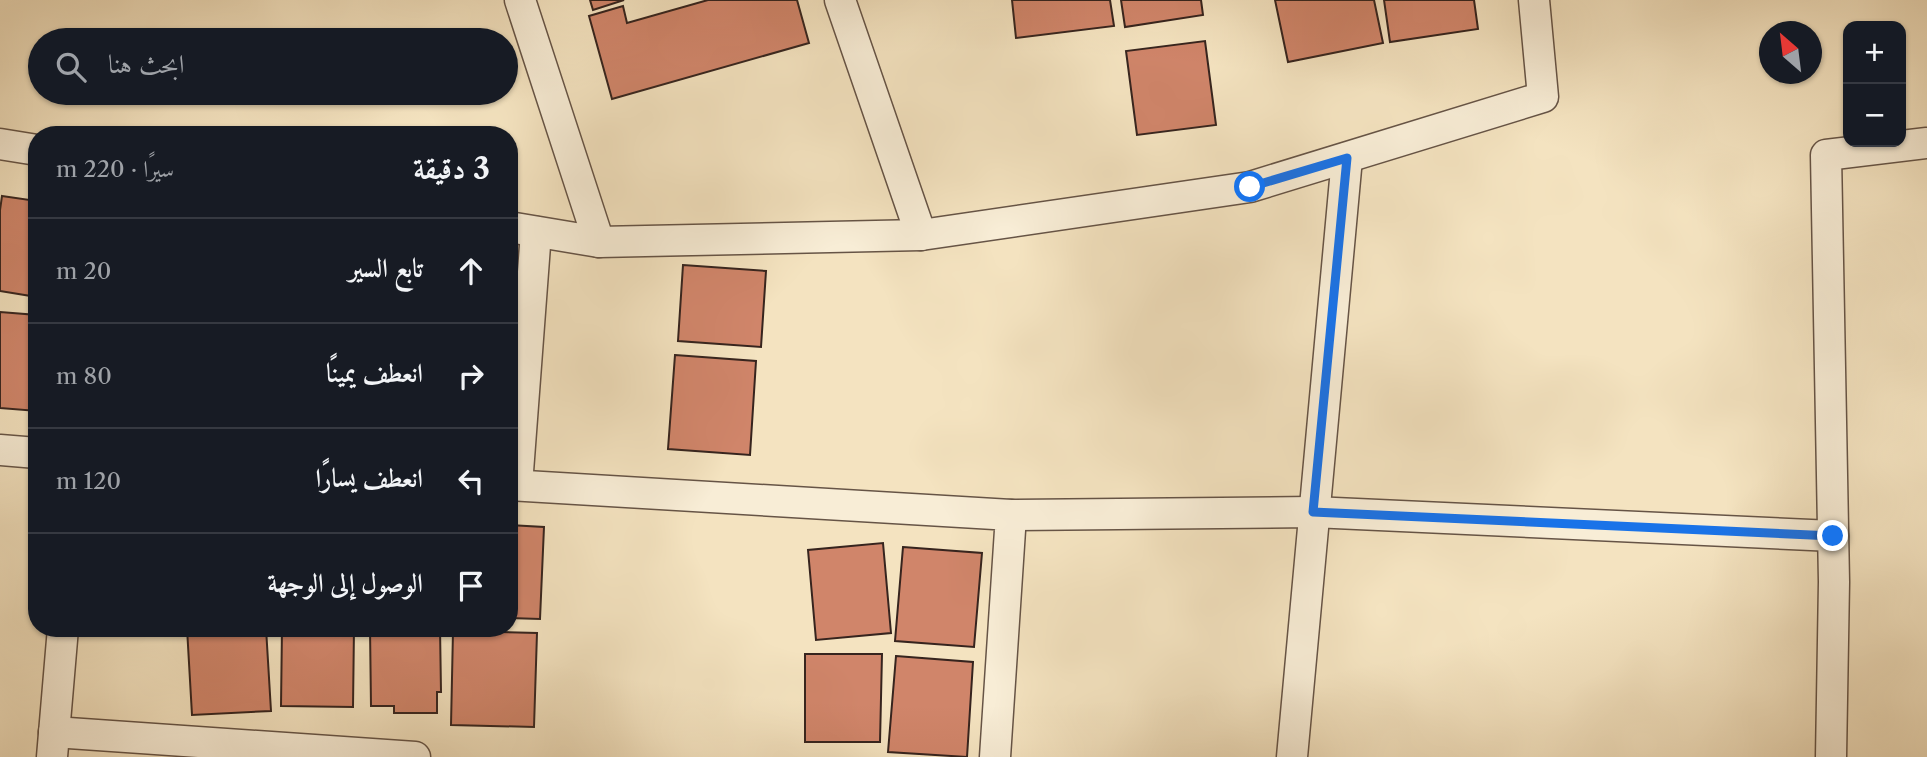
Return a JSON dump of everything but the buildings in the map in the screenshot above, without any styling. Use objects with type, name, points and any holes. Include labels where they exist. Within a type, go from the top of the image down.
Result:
[{"type":"street","points":[[520,0],[599,242]]},
{"type":"street","points":[[840,0],[921,235]]},
{"type":"street","points":[[518,358],[523,230],[599,242],[921,235],[1250,187],[1543,97],[1534,0]]},
{"type":"street","points":[[1831,757],[1833,536],[1826,155],[1927,143]]},
{"type":"street","points":[[0,144],[28,149]]},
{"type":"street","points":[[1292,757],[1347,158]]},
{"type":"street","points":[[0,450],[28,452]]},
{"type":"street","points":[[518,485],[1011,515],[1313,512],[1833,536]]},
{"type":"street","points":[[995,757],[1011,515]]},
{"type":"street","points":[[62,637],[53,744],[415,757]]},
{"type":"route","points":[[1250,187],[1347,158],[1313,512],[1833,536]]}]
